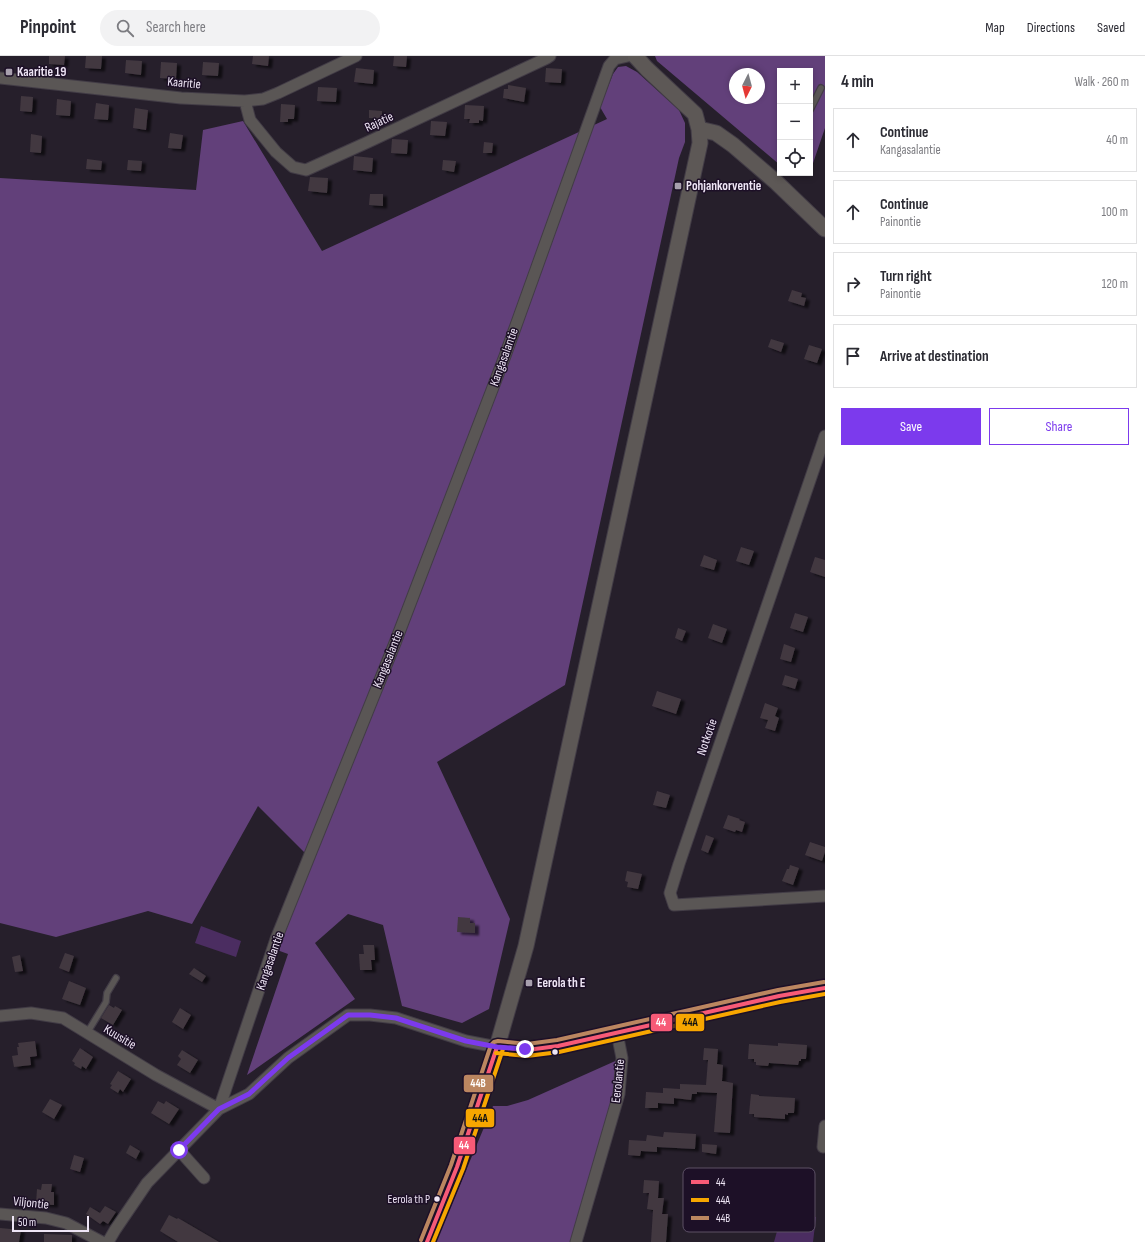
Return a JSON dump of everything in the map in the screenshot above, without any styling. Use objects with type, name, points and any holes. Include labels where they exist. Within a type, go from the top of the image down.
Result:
[{"type":"main road","points":[[427,1242],[457,1167],[497,1047],[528,938],[700,143],[699,129],[695,114],[635,56]]},
{"type":"main road","points":[[699,129],[716,133],[733,145],[777,180],[825,229]]},
{"type":"main road","points":[[497,1047],[527,1050],[558,1046],[779,996],[825,988]]},
{"type":"street","name":"Kaaritie","points":[[0,78],[181,98],[245,101],[263,99],[278,93],[356,56]]},
{"type":"street","name":"Rajatie","points":[[245,101],[250,120],[276,152],[293,167],[306,170],[406,125],[550,56]]},
{"type":"street","name":"Kangasalantie","points":[[108,1242],[147,1183],[219,1109],[276,940],[395,643],[496,378],[610,66],[615,60],[628,56]]},
{"type":"street","name":"Notkotie","points":[[825,436],[670,893],[674,905],[825,896]]},
{"type":"street","name":"Kuusitie","points":[[0,1016],[31,1013],[63,1018],[156,1075],[219,1109]]},
{"type":"street","points":[[219,1109],[249,1094],[288,1058],[348,1015],[370,1015],[396,1018],[466,1041],[497,1047]]},
{"type":"street","name":"Eerolantie","points":[[576,1242],[619,1094],[622,1058],[617,1033]]},
{"type":"street","points":[[823,1147],[825,1126]]},
{"type":"street","points":[[179,1150],[204,1178]]},
{"type":"street","name":"Viljontie","points":[[0,1214],[46,1218],[66,1223],[102,1242]]},
{"type":"lane","points":[[813,104],[822,88]]},
{"type":"lane","points":[[87,1033],[106,1002],[107,993],[116,978]]},
{"type":"shaded area","points":[[655,56],[825,56],[825,128],[813,163],[813,68],[777,68],[777,162],[657,61]]},
{"type":"shaded area","points":[[626,66],[637,72],[679,110],[685,123],[685,142],[679,158],[565,685],[437,762],[510,919],[489,1009],[462,1023],[402,1006],[383,925],[348,914],[315,943],[355,999],[247,1075],[288,954],[277,950],[309,857],[258,806],[192,924],[148,911],[56,937],[0,923],[0,178],[196,190],[203,130],[243,121],[322,251],[607,119],[600,107],[613,74],[618,67]]},
{"type":"shaded area","points":[[201,926],[241,941],[236,957],[195,943]]},
{"type":"shaded area","points":[[622,1058],[619,1094],[576,1242],[436,1242],[493,1106],[507,1106],[528,1100]]},
{"type":"shaded area","points":[[777,1232],[814,1232],[813,1242],[774,1242]]},
{"type":"building","points":[[49,56],[65,56],[64,65],[49,64]]},
{"type":"building","points":[[86,56],[102,56],[101,69],[85,68]]},
{"type":"building","points":[[253,56],[269,56],[268,66],[252,64]]},
{"type":"building","points":[[394,56],[407,56],[406,67],[393,66]]},
{"type":"building","points":[[126,60],[142,61],[141,75],[125,73]]},
{"type":"building","points":[[161,62],[177,63],[176,79],[160,78]]},
{"type":"building","points":[[203,62],[219,63],[218,76],[202,75]]},
{"type":"building","points":[[356,68],[374,70],[373,84],[354,82]]},
{"type":"building","points":[[546,68],[562,69],[561,83],[545,82]]},
{"type":"building","points":[[508,85],[526,88],[524,102],[503,98],[504,89],[508,89]]},
{"type":"building","points":[[318,87],[337,88],[336,102],[317,101]]},
{"type":"building","points":[[21,96],[33,97],[32,112],[20,111]]},
{"type":"building","points":[[57,99],[71,101],[70,116],[56,115]]},
{"type":"building","points":[[96,103],[109,105],[108,120],[94,119]]},
{"type":"building","points":[[281,104],[295,105],[294,119],[288,119],[288,122],[280,122]]},
{"type":"building","points":[[465,105],[484,106],[483,121],[479,120],[479,123],[469,123],[470,119],[464,119]]},
{"type":"building","points":[[135,108],[148,110],[146,130],[133,128]]},
{"type":"building","points":[[369,110],[382,111],[382,119],[369,118]]},
{"type":"building","points":[[431,121],[447,122],[445,136],[430,135]]},
{"type":"building","points":[[170,133],[183,135],[181,149],[168,148]]},
{"type":"building","points":[[31,134],[42,136],[41,153],[30,152]]},
{"type":"building","points":[[392,139],[408,140],[407,154],[391,153]]},
{"type":"building","points":[[484,142],[493,143],[492,153],[483,153]]},
{"type":"building","points":[[354,156],[373,158],[372,172],[353,170]]},
{"type":"building","points":[[87,159],[102,161],[101,170],[86,169]]},
{"type":"building","points":[[128,160],[142,161],[141,171],[127,170]]},
{"type":"building","points":[[443,160],[456,161],[454,172],[442,170]]},
{"type":"building","points":[[310,177],[328,178],[327,193],[308,191]]},
{"type":"building","points":[[370,194],[383,194],[383,206],[369,205]]},
{"type":"building","points":[[792,290],[802,293],[801,297],[806,298],[804,306],[788,301]]},
{"type":"building","points":[[771,339],[784,343],[781,352],[768,347]]},
{"type":"building","points":[[809,345],[822,349],[817,363],[804,359]]},
{"type":"building","points":[[741,547],[754,551],[749,565],[736,561]]},
{"type":"building","points":[[704,555],[717,560],[714,570],[700,566]]},
{"type":"building","points":[[815,557],[825,560],[825,577],[810,572]]},
{"type":"building","points":[[795,613],[808,617],[803,632],[790,628]]},
{"type":"building","points":[[713,624],[727,629],[722,643],[708,638]]},
{"type":"building","points":[[678,628],[686,631],[682,641],[675,638]]},
{"type":"building","points":[[784,644],[795,648],[791,662],[780,659]]},
{"type":"building","points":[[785,675],[798,679],[795,689],[782,685]]},
{"type":"building","points":[[657,691],[681,699],[676,714],[652,706]]},
{"type":"building","points":[[765,703],[778,708],[775,716],[779,718],[775,731],[765,728],[768,720],[760,718]]},
{"type":"building","points":[[657,791],[670,795],[666,808],[653,805]]},
{"type":"building","points":[[728,815],[745,822],[742,832],[736,830],[735,832],[723,828]]},
{"type":"building","points":[[706,835],[714,838],[708,853],[701,850]]},
{"type":"building","points":[[810,842],[825,847],[822,861],[805,855]]},
{"type":"building","points":[[790,865],[799,868],[793,885],[782,881]]},
{"type":"building","points":[[627,871],[642,874],[638,889],[627,887],[628,882],[625,881]]},
{"type":"building","points":[[458,917],[470,918],[470,923],[475,923],[475,933],[457,932]]},
{"type":"building","points":[[363,945],[374,945],[375,960],[371,960],[372,970],[360,970],[359,954],[364,954]]},
{"type":"building","points":[[65,953],[74,956],[69,972],[59,968]]},
{"type":"building","points":[[20,955],[23,971],[15,972],[12,957]]},
{"type":"building","points":[[194,968],[206,976],[202,982],[189,974]]},
{"type":"building","points":[[69,981],[86,988],[80,1005],[62,999]]},
{"type":"building","points":[[109,1005],[114,1008],[115,1006],[122,1010],[113,1025],[101,1018]]},
{"type":"building","points":[[180,1008],[191,1015],[183,1029],[172,1022]]},
{"type":"building","points":[[35,1041],[37,1056],[30,1057],[31,1065],[14,1067],[12,1056],[18,1055],[18,1043]]},
{"type":"building","points":[[778,1043],[807,1045],[806,1059],[801,1059],[798,1065],[769,1063],[768,1066],[756,1065],[754,1059],[748,1059],[749,1044],[778,1046]]},
{"type":"building","points":[[80,1048],[93,1057],[86,1069],[82,1066],[81,1069],[74,1065],[75,1063],[72,1061]]},
{"type":"building","points":[[704,1048],[718,1049],[717,1064],[723,1065],[722,1081],[733,1083],[730,1133],[714,1132],[717,1093],[697,1092],[697,1094],[692,1094],[691,1100],[674,1098],[674,1104],[658,1103],[658,1108],[645,1108],[646,1092],[663,1093],[663,1088],[680,1089],[680,1084],[706,1085],[708,1060],[703,1060]]},
{"type":"building","points":[[182,1050],[198,1060],[190,1073],[177,1065],[181,1059],[178,1056]]},
{"type":"building","points":[[118,1071],[131,1079],[123,1092],[120,1089],[118,1093],[110,1088],[112,1085],[110,1084]]},
{"type":"building","points":[[751,1094],[759,1096],[795,1098],[794,1113],[788,1113],[788,1115],[785,1114],[785,1119],[754,1117],[754,1114],[749,1114]]},
{"type":"building","points":[[50,1099],[62,1105],[54,1119],[42,1112]]},
{"type":"building","points":[[158,1101],[164,1104],[166,1101],[179,1109],[169,1124],[151,1113]]},
{"type":"building","points":[[664,1132],[696,1134],[695,1149],[657,1147],[657,1152],[641,1151],[640,1156],[628,1155],[629,1140],[646,1141],[647,1135],[663,1137]]},
{"type":"building","points":[[702,1144],[717,1145],[716,1154],[702,1152]]},
{"type":"building","points":[[130,1145],[140,1151],[136,1159],[126,1153]]},
{"type":"building","points":[[74,1155],[84,1158],[80,1172],[70,1169]]},
{"type":"building","points":[[644,1180],[659,1181],[658,1198],[664,1198],[662,1214],[668,1214],[666,1242],[651,1242],[653,1210],[647,1209],[649,1193],[643,1193]]},
{"type":"building","points":[[42,1184],[52,1184],[51,1192],[54,1192],[54,1205],[36,1204],[37,1189],[41,1190]]},
{"type":"building","points":[[105,1206],[116,1212],[108,1224],[103,1221],[100,1224],[86,1214],[90,1207],[100,1213]]},
{"type":"building","points":[[169,1215],[177,1219],[178,1218],[219,1242],[178,1242],[160,1231]]},
{"type":"building","points":[[0,1228],[21,1230],[19,1242],[0,1242]]},
{"type":"building","points":[[44,1234],[72,1235],[72,1242],[44,1242]]},
{"type":"transit line","name":"44B","points":[[421,1240],[451,1165],[491,1045],[494,1042],[498,1041],[527,1044],[557,1040],[778,990],[824,982]]},
{"type":"transit line","name":"44","points":[[497,1047],[527,1050],[558,1046],[779,996],[825,988]]},
{"type":"transit line","name":"44A","points":[[496,1053],[527,1056],[559,1052],[780,1002],[825,994]]},
{"type":"transit line","name":"44","points":[[427,1242],[457,1167],[497,1047]]},
{"type":"transit line","name":"44A","points":[[433,1242],[463,1169],[503,1049]]},
{"type":"place","name":"Kaaritie 19","points":[[9,72]]},
{"type":"place","name":"Pohjankorventie","points":[[678,186]]},
{"type":"place","name":"Eerola th E","points":[[529,983]]},
{"type":"place","name":"Eerola th P","points":[[437,1199]]},
{"type":"route","points":[[179,1150],[219,1109],[249,1094],[288,1058],[348,1015],[370,1015],[396,1018],[466,1041],[497,1047],[525,1049]]}]
